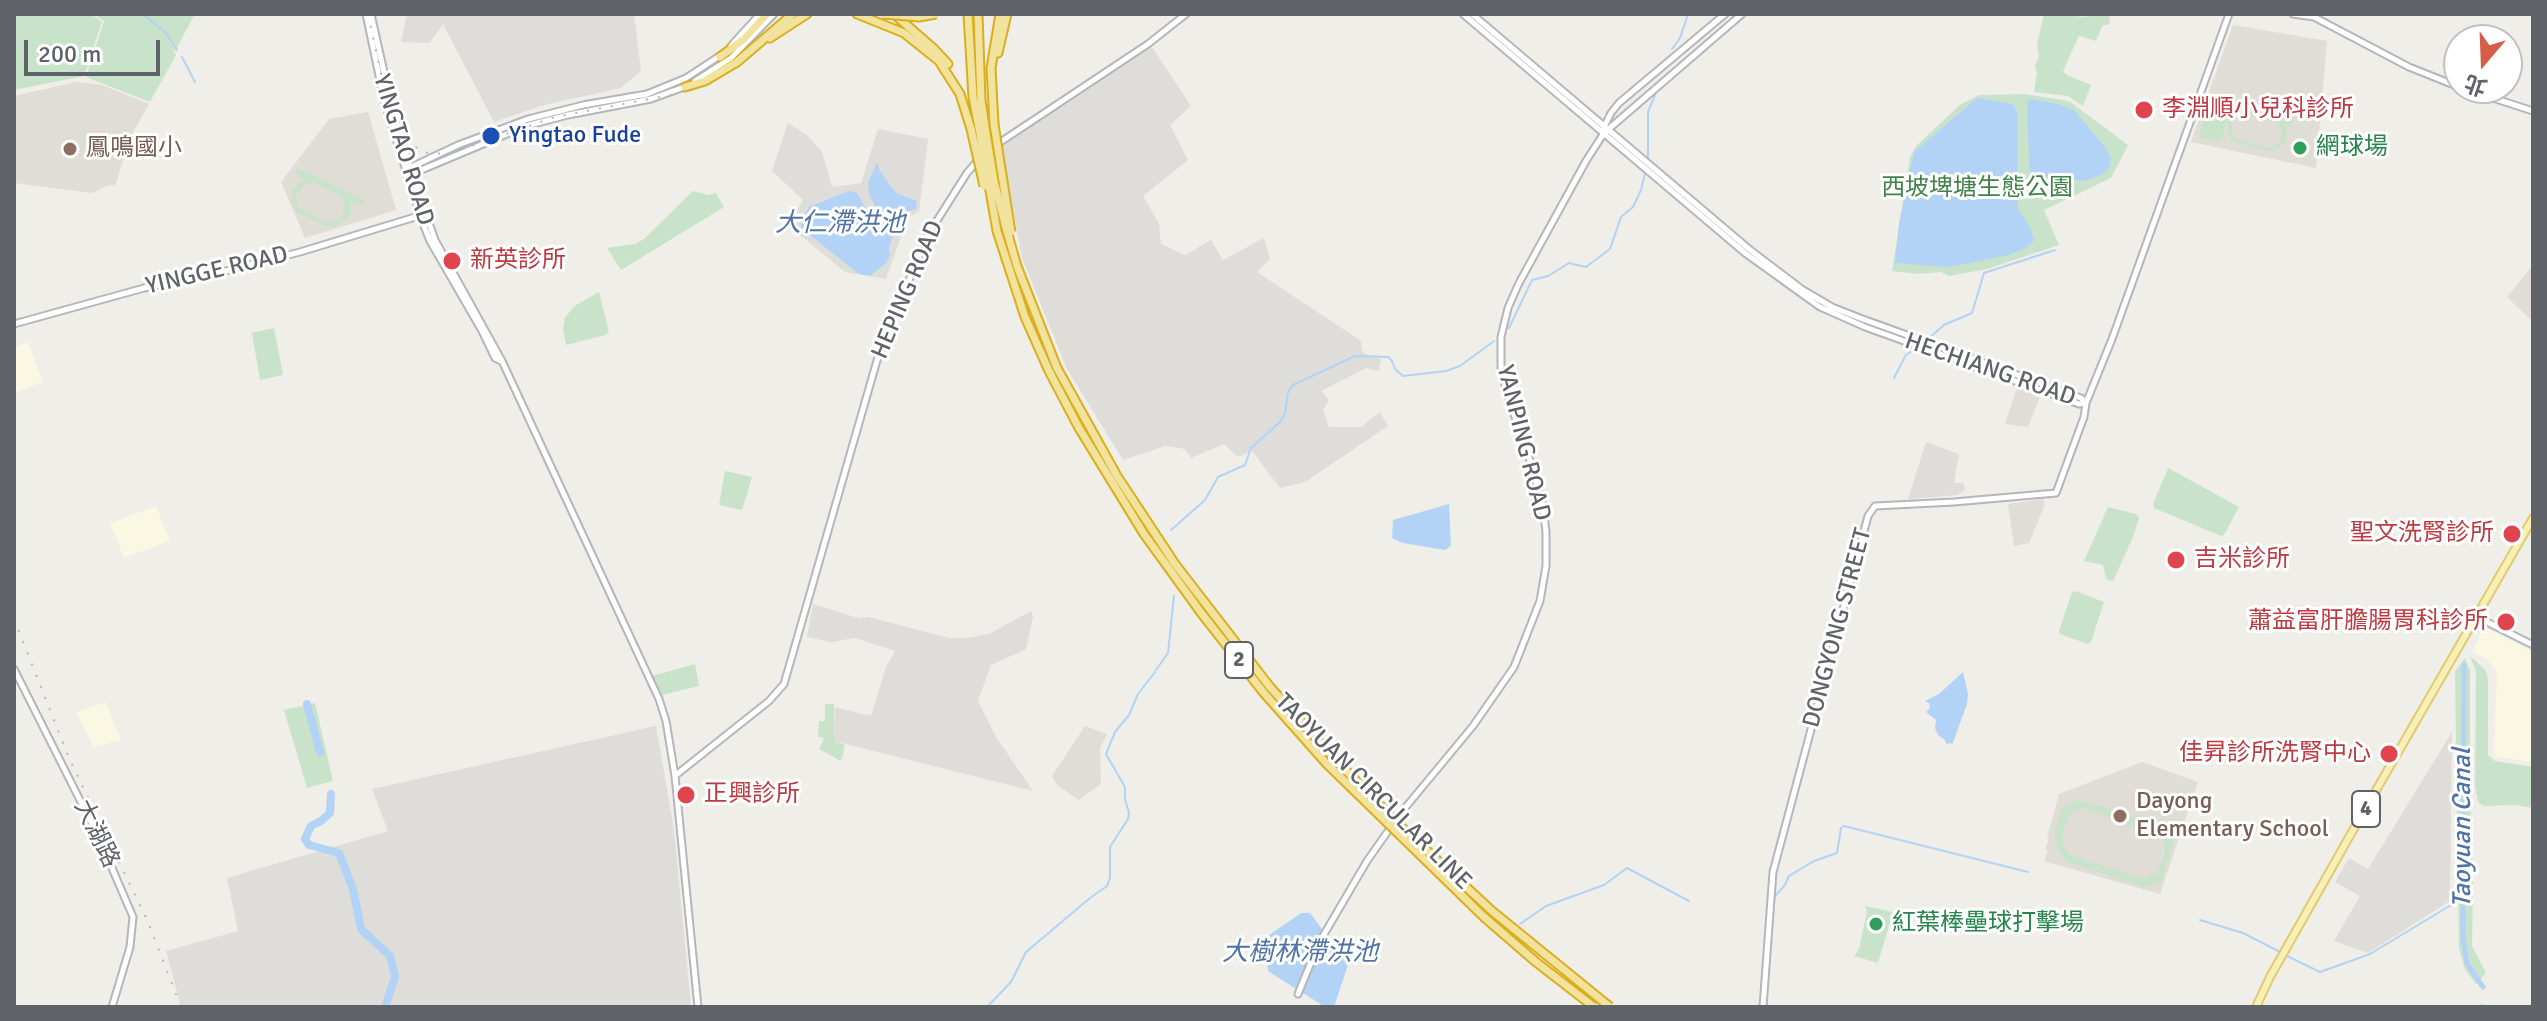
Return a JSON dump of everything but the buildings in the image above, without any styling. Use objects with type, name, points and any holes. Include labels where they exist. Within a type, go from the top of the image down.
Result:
[{"type":"highway","points":[[720,57],[744,39],[767,14]]},
{"type":"highway","points":[[685,87],[722,72],[807,14]]},
{"type":"highway","points":[[857,14],[904,33],[939,61],[982,127]]},
{"type":"highway","points":[[883,14],[905,17],[936,14]]},
{"type":"highway","points":[[894,14],[947,64],[982,127]]},
{"type":"highway","points":[[968,14],[973,97],[982,127]]},
{"type":"highway","points":[[978,14],[982,127]]},
{"type":"highway","points":[[992,99],[991,68],[1000,14]]},
{"type":"highway","points":[[982,127],[992,99],[997,54],[1007,14]]},
{"type":"highway","points":[[749,53],[792,15]]},
{"type":"highway","name":"TAOYUAN CIRCULAR LINE","points":[[982,127],[997,231],[1025,317],[1079,428],[1144,534],[1202,614],[1301,736],[1380,818],[1495,926],[1594,1007]]},
{"type":"highway","name":"TAOYUAN CIRCULAR LINE","points":[[982,127],[1017,266],[1057,368],[1117,476],[1175,564],[1270,687],[1396,822],[1492,911],[1610,1007]]},
{"type":"main road","name":"4","points":[[2256,1007],[2270,977],[2533,518]]},
{"type":"street","name":"YINGTAO ROAD","points":[[368,14],[408,172],[430,241],[495,358],[502,361],[659,699],[675,776],[698,1007]]},
{"type":"street","points":[[408,172],[458,145],[542,114],[659,90],[686,78],[720,57],[760,14]]},
{"type":"street","points":[[408,172],[526,126],[648,100],[685,87],[731,58],[774,14]]},
{"type":"street","name":"HEPING ROAD","points":[[675,776],[769,701],[784,684],[878,357],[926,238],[967,173],[996,145],[1148,44],[1186,14]]},
{"type":"street","name":"HECHIANG ROAD","points":[[1463,14],[1606,128]]},
{"type":"street","name":"HECHIANG ROAD","points":[[1472,14],[1669,184],[1777,271],[1832,307],[2081,398],[2086,403]]},
{"type":"street","name":"YANPING ROAD","points":[[1298,994],[1319,943],[1367,861],[1400,814],[1473,726],[1514,667],[1540,601],[1546,566],[1546,532],[1535,475],[1501,368],[1501,337],[1508,308],[1619,103],[1725,14]]},
{"type":"street","name":"YANPING ROAD","points":[[1606,128],[1742,14]]},
{"type":"street","name":"DONGYONG STREET","points":[[1763,1007],[1773,872],[1870,512],[1875,506],[2056,493],[2229,14]]},
{"type":"street","points":[[2293,14],[2314,17],[2443,81]]},
{"type":"street","points":[[2511,104],[2533,111]]},
{"type":"street","name":"YINGGE ROAD","points":[[14,324],[144,288],[300,252],[422,214]]},
{"type":"street","points":[[2479,612],[2487,622],[2533,645]]},
{"type":"street","name":"大湖路","points":[[14,669],[131,909],[134,923],[130,947],[112,1006]]},
{"type":"shaded area","points":[[407,14],[634,14],[641,71],[621,88],[544,105],[494,122],[443,24],[430,43],[401,42]]},
{"type":"shaded area","points":[[2233,25],[2327,41],[2316,168],[2191,142]]},
{"type":"shaded area","points":[[1150,44],[1191,106],[1170,125],[1188,160],[1143,196],[1159,224],[1161,244],[1185,255],[1211,240],[1223,260],[1264,238],[1270,259],[1257,272],[1361,341],[1363,353],[1381,359],[1379,371],[1366,368],[1321,391],[1329,400],[1323,410],[1329,427],[1361,427],[1380,412],[1388,426],[1305,482],[1280,488],[1252,451],[1238,457],[1224,444],[1191,458],[1185,449],[1165,446],[1123,460],[1067,369],[1022,258],[1001,145]]},
{"type":"shaded area","name":"鳳鳴國小","points":[[76,82],[102,85],[149,104],[131,136],[115,186],[109,185],[92,193],[14,183],[14,96]]},
{"type":"shaded area","points":[[368,112],[396,210],[305,238],[281,182],[329,119]]},
{"type":"shaded area","name":"大仁滯洪池","points":[[788,123],[807,135],[822,152],[832,187],[861,183],[878,129],[928,139],[919,212],[908,217],[886,279],[845,272],[800,235],[793,218],[803,200],[772,171]]},
{"type":"shaded area","points":[[2533,265],[2533,322],[2507,297]]},
{"type":"shaded area","points":[[28,342],[43,382],[14,393],[14,347]]},
{"type":"shaded area","points":[[2018,385],[2041,394],[2028,427],[2005,424]]},
{"type":"shaded area","points":[[1926,442],[1959,454],[1954,483],[1963,483],[1965,490],[1958,495],[1908,499]]},
{"type":"shaded area","points":[[2043,499],[2045,504],[2029,543],[2014,546],[2008,504]]},
{"type":"shaded area","points":[[156,506],[170,541],[124,558],[110,523]]},
{"type":"shaded area","points":[[813,604],[858,618],[869,617],[949,638],[989,634],[1031,611],[1033,617],[1026,649],[991,665],[978,701],[996,737],[1033,791],[834,741],[835,707],[871,716],[886,667],[895,651],[855,638],[831,642],[807,637]]},
{"type":"shaded area","points":[[2484,627],[2533,652],[2533,762],[2497,757],[2494,753],[2497,674],[2488,660],[2472,652]]},
{"type":"shaded area","points":[[106,702],[121,740],[94,747],[76,712]]},
{"type":"shaded area","points":[[656,726],[674,830],[691,1007],[181,1007],[166,951],[238,931],[227,878],[388,831],[372,789]]},
{"type":"shaded area","points":[[1085,726],[1107,734],[1100,748],[1101,784],[1079,800],[1057,785],[1052,776]]},
{"type":"shaded area","points":[[2452,732],[2450,901],[2368,953],[2334,941],[2360,896],[2335,882],[2349,858],[2368,869]]},
{"type":"shaded area","name":"Dayong Elementary School","points":[[2142,762],[2198,782],[2160,894],[2044,861],[2059,794]]},
{"type":"green space","points":[[14,14],[91,14],[102,22],[84,76],[14,90]]},
{"type":"green space","points":[[93,14],[195,14],[175,51],[172,48],[176,55],[150,102],[86,77],[104,21]]},
{"type":"green space","points":[[2044,14],[2081,17],[2109,14],[2110,24],[2102,26],[2096,41],[2079,36],[2063,71],[2091,85],[2083,106],[2068,96],[2034,92],[2035,66],[2039,57],[2037,45]]},
{"type":"green space","name":"西坡埤塘生態公園","points":[[2024,94],[2069,101],[2128,145],[2111,178],[2044,210],[2059,245],[1987,269],[1949,276],[1941,272],[1919,274],[1892,271],[1910,157],[1916,146],[1961,104],[1979,95]]},
{"type":"green space","points":[[2217,103],[2293,120],[2292,125],[2284,124],[2287,134],[2285,143],[2273,152],[2233,142],[2227,123],[2235,112],[2230,111],[2220,142],[2200,137],[2205,106],[2219,109]],"holes":[[[2246,115],[2278,123],[2282,132],[2280,142],[2269,148],[2238,140],[2232,134],[2232,123],[2237,117]]]},
{"type":"green space","points":[[297,168],[364,200],[361,206],[350,201],[351,214],[346,219],[334,227],[325,226],[296,211],[292,192],[298,183],[305,180],[295,173]],"holes":[[[314,183],[344,199],[345,211],[338,220],[327,223],[299,208],[295,198],[305,185]]]},
{"type":"green space","points":[[693,191],[709,195],[716,193],[724,207],[621,270],[607,248],[635,244],[644,239]]},
{"type":"green space","points":[[599,292],[609,332],[566,345],[563,329],[565,317],[576,305]]},
{"type":"green space","points":[[274,328],[283,375],[260,380],[252,333]]},
{"type":"green space","points":[[2168,468],[2239,507],[2224,535],[2154,508]]},
{"type":"green space","points":[[725,471],[752,477],[742,510],[719,505]]},
{"type":"green space","points":[[2108,507],[2136,514],[2139,518],[2113,581],[2106,579],[2103,565],[2084,561]]},
{"type":"green space","points":[[2072,592],[2104,602],[2088,644],[2059,631]]},
{"type":"green space","points":[[2470,656],[2486,671],[2488,680],[2488,755],[2495,761],[2533,767],[2533,808],[2483,806],[2478,802],[2475,786],[2476,671]]},
{"type":"green space","points":[[2465,658],[2470,671],[2472,946],[2486,973],[2476,984],[2465,969],[2459,948],[2455,671]]},
{"type":"green space","points":[[695,664],[699,686],[662,695],[652,676]]},
{"type":"green space","points":[[315,703],[333,781],[307,788],[284,710]]},
{"type":"green space","points":[[825,704],[834,704],[834,741],[845,745],[841,761],[819,749],[824,738],[818,737],[819,721],[825,721]]},
{"type":"green space","points":[[2076,801],[2088,802],[2177,831],[2161,882],[2146,887],[2138,885],[2070,863],[2062,857],[2055,844],[2055,830],[2063,807]],"holes":[[[2083,808],[2162,837],[2165,854],[2157,873],[2140,878],[2070,855],[2063,845],[2063,829],[2071,813]]]},
{"type":"green space","name":"紅葉棒壘球打擊場","points":[[1865,906],[1893,912],[1878,963],[1854,956],[1859,949],[1867,912]]},
{"type":"water","points":[[1977,98],[2013,104],[2017,112],[2018,209],[2034,240],[2028,247],[2008,255],[1947,267],[1895,263],[1899,223],[1914,152]]},
{"type":"water","points":[[2030,99],[2074,110],[2107,150],[2111,159],[2109,168],[2101,175],[2084,181],[2057,177],[2030,183],[2027,103]]},
{"type":"water","points":[[877,163],[896,193],[917,201],[916,209],[895,216],[877,210],[869,194],[868,182]]},
{"type":"water","name":"大仁滯洪池","points":[[849,191],[857,193],[872,219],[897,223],[889,248],[890,256],[870,276],[859,274],[801,228],[801,221],[809,207]]},
{"type":"water","points":[[1449,504],[1451,546],[1445,550],[1403,543],[1392,538],[1393,520]]},
{"type":"water","points":[[1963,672],[1967,704],[1952,745],[1946,744],[1935,728],[1936,720],[1926,712],[1930,708],[1925,701],[1939,694]]},
{"type":"water","name":"大樹林滯洪池","points":[[1301,913],[1310,913],[1328,937],[1352,953],[1334,1007],[1325,1007],[1268,971],[1265,938]]},
{"type":"waterway","points":[[143,14],[166,33],[177,50]]},
{"type":"waterway","points":[[1672,49],[1680,38],[1688,14]]},
{"type":"waterway","points":[[182,57],[195,82]]},
{"type":"waterway","points":[[1648,157],[1648,112],[1655,95]]},
{"type":"waterway","points":[[1509,328],[1532,280],[1548,276],[1569,263],[1586,267],[1610,249],[1621,217],[1633,207],[1641,190],[1645,173]]},
{"type":"waterway","points":[[1929,338],[1944,325],[1972,313],[1984,273],[2055,250]]},
{"type":"waterway","points":[[1171,530],[1205,500],[1218,477],[1245,465],[1251,448],[1280,422],[1293,385],[1355,356],[1388,357],[1403,376],[1446,371],[1460,366],[1494,341]]},
{"type":"waterway","points":[[1894,378],[1906,355],[1912,351]]},
{"type":"waterway","points":[[1156,670],[1168,653],[1174,596]]},
{"type":"waterway","name":"Taoyuan Canal","points":[[2464,665],[2463,936],[2467,964],[2483,987]]},
{"type":"waterway","points":[[987,1007],[1011,982],[1026,952],[1107,886],[1110,847],[1129,813],[1125,787],[1106,754],[1115,732],[1155,672]]},
{"type":"waterway","points":[[307,704],[320,752]]},
{"type":"waterway","points":[[331,794],[330,813],[311,826],[305,839],[309,845],[339,853],[353,889],[361,929],[390,956],[395,977],[385,1007]]},
{"type":"waterway","points":[[1776,895],[1789,876],[1814,861],[1837,853],[1841,828],[1844,826],[2028,872]]},
{"type":"waterway","points":[[1520,924],[1546,906],[1604,885],[1627,868],[1689,901]]},
{"type":"waterway","points":[[2287,956],[2320,972],[2370,954],[2456,902]]},
{"type":"waterway","points":[[2200,920],[2243,933],[2280,952]]},
{"type":"railway","points":[[368,14],[393,117],[407,140],[428,153],[448,154],[555,117],[676,94]]},
{"type":"railway","points":[[14,619],[69,758],[148,922],[181,1007]]},
{"type":"place","name":"李淵順小兒科診所","points":[[2144,110]]},
{"type":"place","name":"Yingtao Fude","points":[[491,136]]},
{"type":"place","name":"網球場","points":[[2300,148]]},
{"type":"place","name":"鳳鳴國小","points":[[70,149]]},
{"type":"place","name":"新英診所","points":[[452,261]]},
{"type":"place","name":"聖文洗腎診所","points":[[2512,534]]},
{"type":"place","name":"吉米診所","points":[[2176,560]]},
{"type":"place","name":"蕭益富肝膽腸胃科診所","points":[[2506,622]]},
{"type":"place","name":"佳昇診所洗腎中心","points":[[2389,754]]},
{"type":"place","name":"正興診所","points":[[686,795]]},
{"type":"place","name":"Dayong Elementary School","points":[[2120,816]]},
{"type":"place","name":"紅葉棒壘球打擊場","points":[[1876,924]]}]
